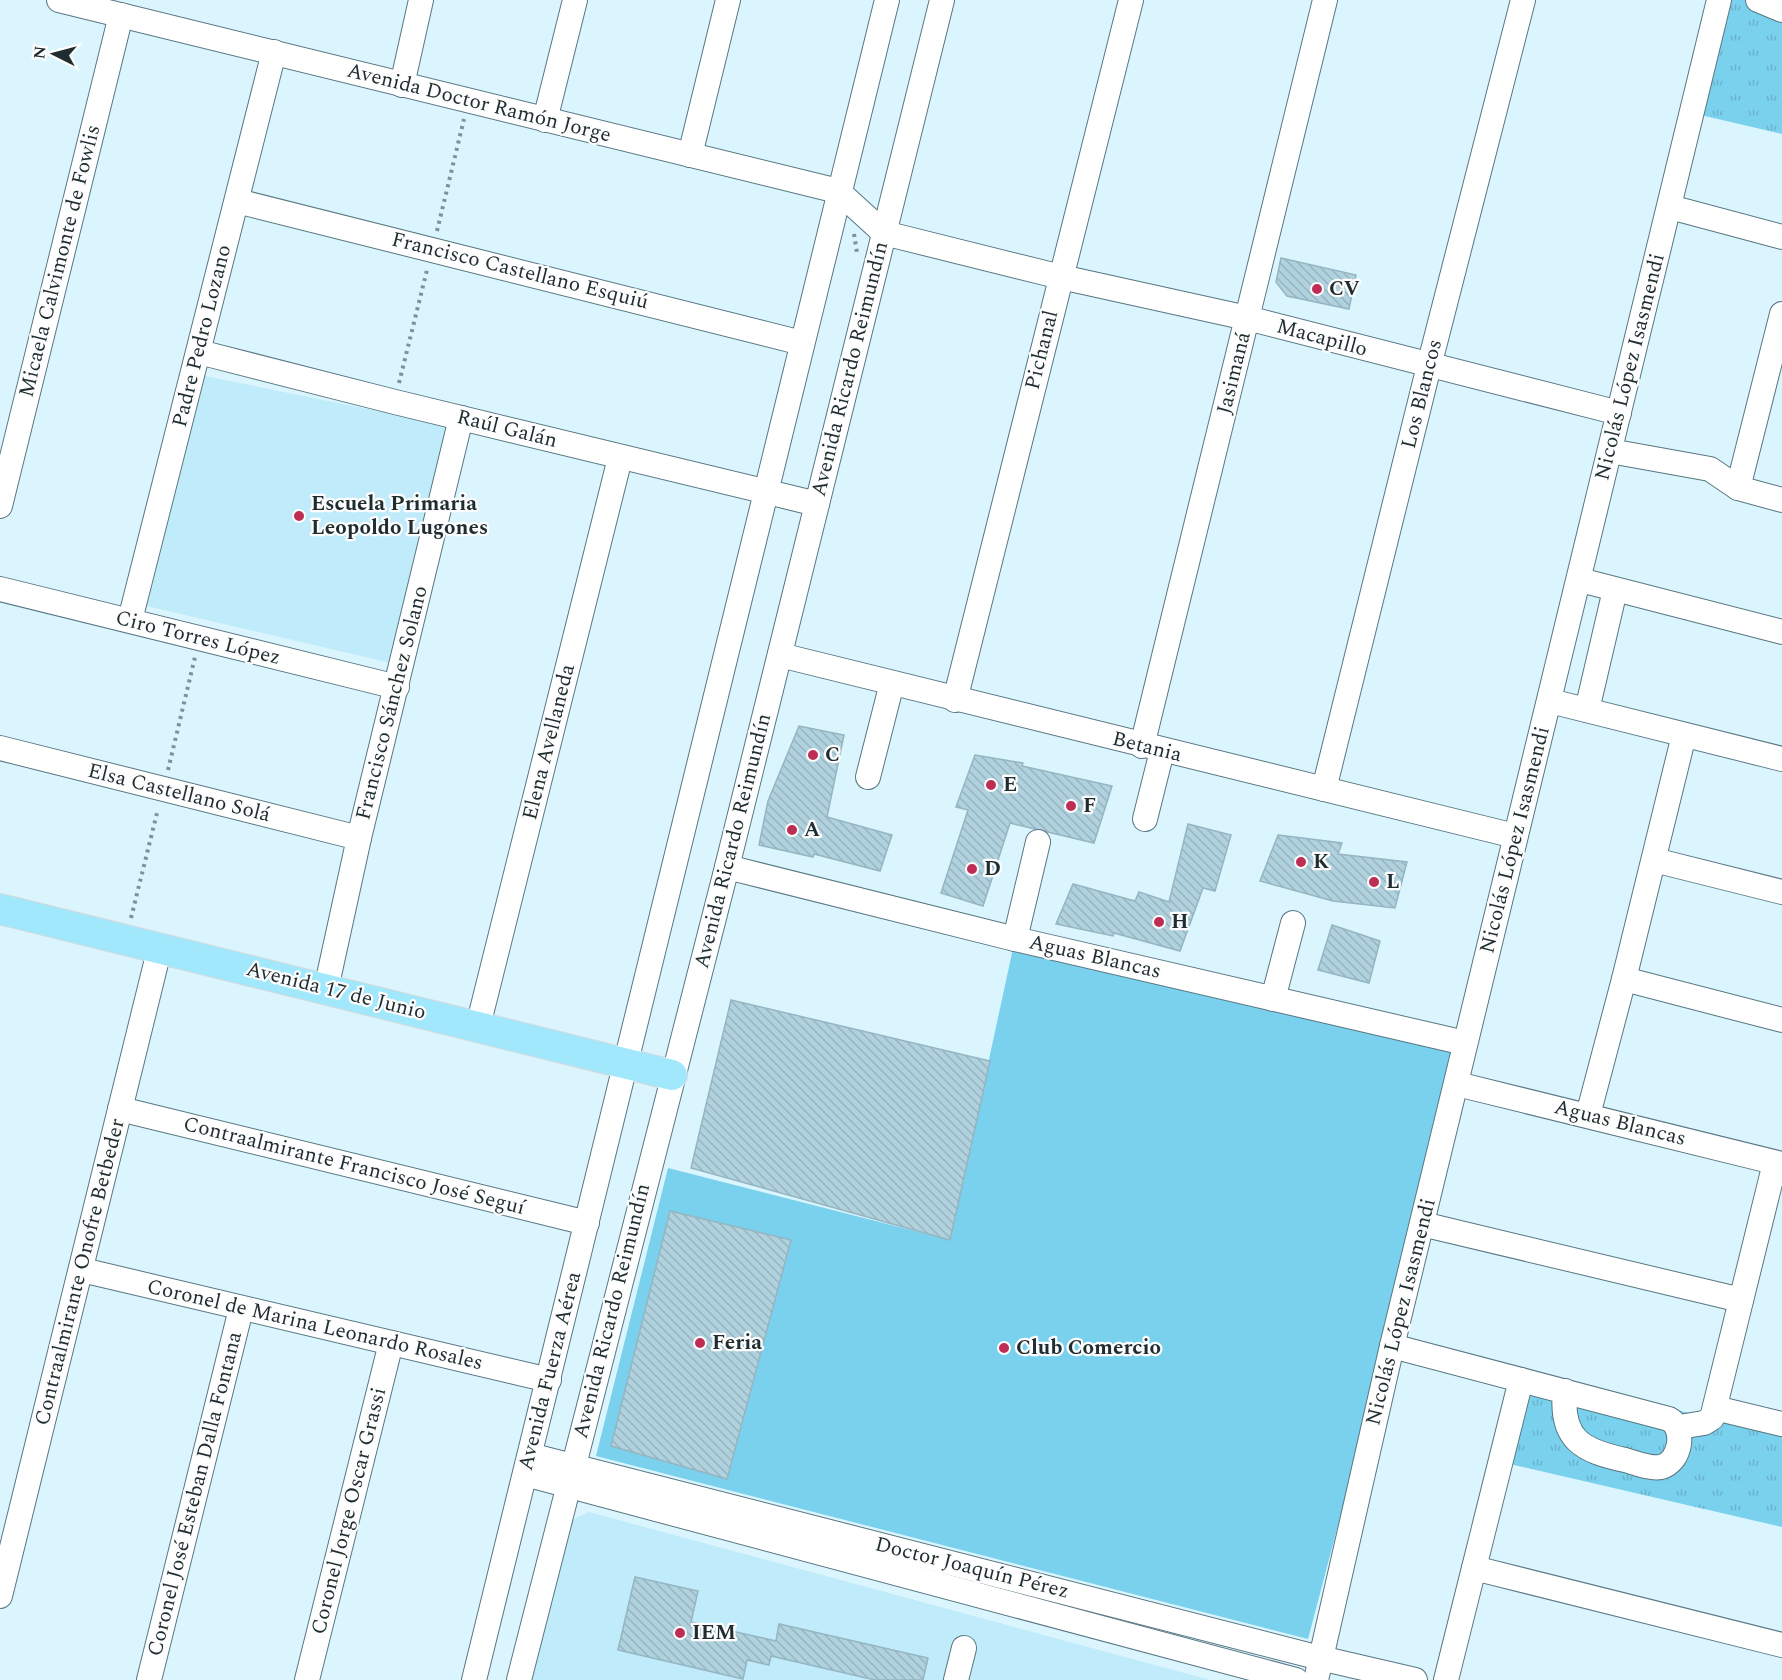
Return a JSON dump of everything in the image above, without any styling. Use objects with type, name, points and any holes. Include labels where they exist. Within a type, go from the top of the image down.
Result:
[{"type":"main road","name":"Avenida 17 de Junio","points":[[0,909],[672,1075]]},
{"type":"street","name":"Avenida Doctor Ramón Jorge","points":[[59,0],[838,191],[884,233]]},
{"type":"street","points":[[402,84],[421,0]]},
{"type":"street","points":[[545,120],[575,0]]},
{"type":"street","points":[[690,155],[728,0]]},
{"type":"street","points":[[626,1063],[886,0]]},
{"type":"street","name":"Avenida Ricardo Reimundín","points":[[519,1680],[727,867],[942,0]]},
{"type":"street","name":"Pichanal","points":[[955,700],[1131,0]]},
{"type":"street","name":"Jasimaná","points":[[1145,819],[1152,748],[1247,318],[1324,0]]},
{"type":"street","name":"Los Blancos","points":[[1324,789],[1523,0]]},
{"type":"street","name":"Nicolás López Isasmendi","points":[[1318,1669],[1465,1042],[1580,580],[1719,0]]},
{"type":"street","points":[[1758,0],[1782,10]]},
{"type":"street","name":"Micaela Calvimonte de Fowlis","points":[[0,506],[121,15]]},
{"type":"street","name":"Padre Pedro Lozano","points":[[130,620],[274,52]]},
{"type":"street","name":"Francisco Castellano Esquiú","points":[[237,201],[802,343]]},
{"type":"street","points":[[1670,207],[1782,237]]},
{"type":"street","name":"Macapillo","points":[[884,233],[1061,277],[1247,318],[1619,413]]},
{"type":"street","points":[[1738,488],[1782,314]]},
{"type":"street","name":"Raúl Galán","points":[[199,351],[620,458],[817,504]]},
{"type":"street","name":"Francisco Sánchez Solano","points":[[326,989],[359,838],[461,418]]},
{"type":"street","points":[[1610,451],[1710,469],[1738,488],[1782,500]]},
{"type":"street","name":"Elena Avellaneda","points":[[478,1026],[620,458]]},
{"type":"street","points":[[1580,580],[1782,632]]},
{"type":"street","name":"Ciro Torres López","points":[[0,589],[397,687]]},
{"type":"street","points":[[1587,710],[1615,590]]},
{"type":"street","name":"Betania","points":[[780,655],[955,700],[1515,836]]},
{"type":"street","points":[[868,777],[892,684]]},
{"type":"street","points":[[1550,701],[1782,759]]},
{"type":"street","points":[[1588,1115],[1684,735]]},
{"type":"street","name":"Elsa Castellano Solá","points":[[0,748],[359,838]]},
{"type":"street","points":[[1016,939],[1038,842]]},
{"type":"street","points":[[1654,860],[1782,892]]},
{"type":"street","name":"Aguas Blancas","points":[[727,867],[1016,939],[1465,1042]]},
{"type":"street","points":[[1273,999],[1293,923]]},
{"type":"street","name":"Contraalmirante Onofre Betbeder","points":[[0,1596],[160,947]]},
{"type":"street","points":[[1624,979],[1782,1020]]},
{"type":"street","name":"Avenida Fuerza Aérea","points":[[474,1680],[626,1063]]},
{"type":"street","name":"Aguas Blancas","points":[[1457,1084],[1779,1164]]},
{"type":"street","name":"Contraalmirante Francisco José Seguí","points":[[120,1109],[587,1223]]},
{"type":"street","points":[[1392,1346],[1669,1419],[1679,1427],[1704,1423],[1712,1418],[1715,1408],[1741,1300],[1779,1164]]},
{"type":"street","points":[[1422,1224],[1741,1300]]},
{"type":"street","name":"Coronel de Marina Leonardo Rosales","points":[[82,1270],[549,1380]]},
{"type":"street","name":"Coronel José Esteban Dalla Fontana","points":[[148,1680],[241,1309]]},
{"type":"street","name":"Coronel Jorge Oscar Grassi","points":[[307,1680],[391,1343]]},
{"type":"street","points":[[1446,1680],[1521,1380]]},
{"type":"street","points":[[1565,1391],[1565,1419],[1569,1430],[1576,1441],[1596,1454],[1662,1467],[1675,1455],[1679,1427]]},
{"type":"street","points":[[1715,1408],[1782,1424]]},
{"type":"street","name":"Doctor Joaquín Pérez","points":[[527,1465],[1296,1680]]},
{"type":"street","name":"Doctor Joaquín Pérez","points":[[571,1477],[1318,1669],[1415,1680]]},
{"type":"street","points":[[1474,1568],[1782,1645]]},
{"type":"street","points":[[956,1680],[964,1648]]},
{"type":"shaded area","name":"Escuela Primaria Leopoldo Lugones","points":[[205,376],[451,426],[391,663],[147,606]]},
{"type":"shaded area","points":[[589,1512],[1210,1680],[527,1680],[564,1524]]},
{"type":"green space","points":[[1718,0],[1758,0],[1782,10],[1782,134],[1692,113]]},
{"type":"green space","name":"Club Comercio","points":[[1015,939],[1465,1043],[1308,1639],[596,1456],[668,1168],[950,1240]]},
{"type":"green space","points":[[1526,1381],[1782,1431],[1782,1527],[1501,1462]]},
{"type":"building","name":"CV","points":[[1281,258],[1356,275],[1349,309],[1287,296],[1276,282]]},
{"type":"building","points":[[799,726],[844,735],[827,817],[892,835],[880,871],[814,854],[813,857],[759,845],[768,801]]},
{"type":"building","points":[[975,755],[1023,763],[1022,766],[1112,786],[1094,843],[1010,823],[983,906],[941,893],[968,810],[956,807]]},
{"type":"building","points":[[1188,824],[1231,835],[1215,891],[1203,888],[1180,951],[1114,933],[1113,936],[1056,924],[1073,884],[1135,901],[1139,892],[1169,902]]},
{"type":"building","points":[[1278,835],[1342,843],[1338,854],[1407,862],[1395,908],[1333,901],[1260,881]]},
{"type":"building","points":[[1332,925],[1380,941],[1369,983],[1318,970]]},
{"type":"building","points":[[731,1000],[990,1061],[950,1240],[691,1168]]},
{"type":"building","name":"Feria","points":[[670,1211],[791,1240],[727,1479],[611,1446]]},
{"type":"building","name":"IEM","points":[[635,1577],[698,1591],[691,1622],[776,1641],[779,1624],[928,1658],[923,1680],[875,1680],[771,1656],[769,1665],[747,1660],[743,1679],[618,1650]]},
{"type":"place","name":"CV","points":[[1317,289]]},
{"type":"place","name":"Escuela Primaria Leopoldo Lugones","points":[[299,516]]},
{"type":"place","name":"C","points":[[813,755]]},
{"type":"place","name":"E","points":[[991,785]]},
{"type":"place","name":"F","points":[[1071,806]]},
{"type":"place","name":"A","points":[[792,830]]},
{"type":"place","name":"K","points":[[1301,862]]},
{"type":"place","name":"D","points":[[972,869]]},
{"type":"place","name":"L","points":[[1374,882]]},
{"type":"place","name":"H","points":[[1159,922]]},
{"type":"place","name":"Feria","points":[[700,1343]]},
{"type":"place","name":"Club Comercio","points":[[1004,1348]]},
{"type":"place","name":"IEM","points":[[680,1633]]}]
